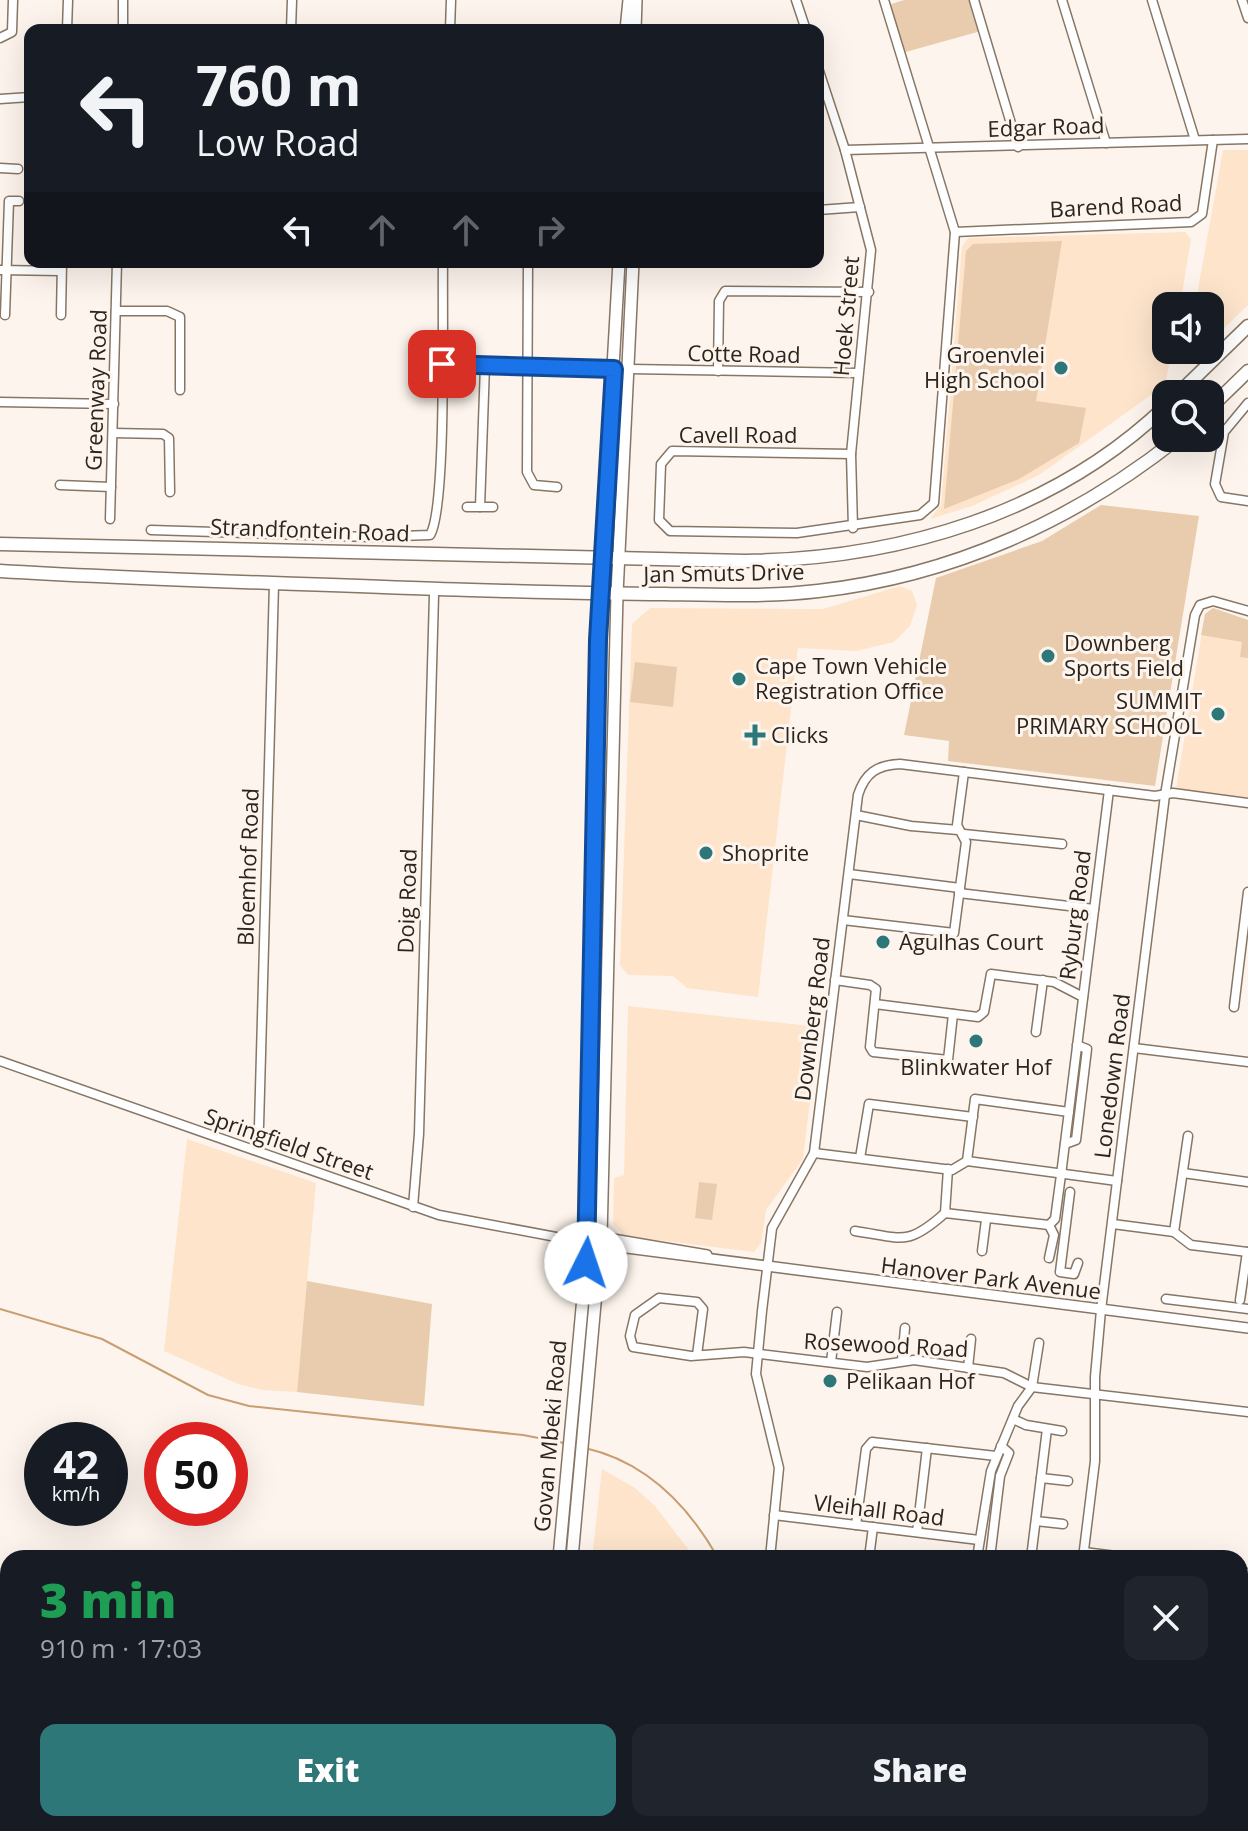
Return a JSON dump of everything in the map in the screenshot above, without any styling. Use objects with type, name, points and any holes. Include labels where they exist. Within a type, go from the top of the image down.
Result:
[{"type":"main road","points":[[627,24],[629,0]]},
{"type":"main road","points":[[635,24],[636,0]]},
{"type":"main road","name":"Govan Mbeki Road","points":[[560,1550],[570,1430],[594,1240],[601,593],[619,268]]},
{"type":"main road","name":"Govan Mbeki Road","points":[[573,1550],[594,1240],[618,558],[633,268]]},
{"type":"main road","points":[[1192,380],[1248,326]]},
{"type":"main road","points":[[1224,394],[1248,371]]},
{"type":"main road","name":"Jan Smuts Drive","points":[[618,558],[796,560],[904,543],[984,520],[1030,500],[1101,458],[1152,417]]},
{"type":"main road","name":"Jan Smuts Drive","points":[[617,594],[789,594],[911,573],[994,547],[1034,530],[1117,483],[1159,452]]},
{"type":"main road","name":"Strandfontein Road","points":[[0,544],[618,558]]},
{"type":"main road","points":[[0,571],[274,584],[617,594]]},
{"type":"street","points":[[0,38],[12,32],[13,0]]},
{"type":"street","points":[[67,24],[68,0]]},
{"type":"street","points":[[123,0],[123,24]]},
{"type":"street","points":[[291,24],[292,0]]},
{"type":"street","points":[[450,24],[451,0]]},
{"type":"street","points":[[796,0],[804,24]]},
{"type":"street","points":[[853,528],[920,515],[934,503],[955,232],[884,0]]},
{"type":"street","points":[[974,0],[1018,147]]},
{"type":"street","points":[[1062,0],[1106,143]]},
{"type":"street","points":[[1152,0],[1195,140]]},
{"type":"street","points":[[1242,0],[1248,18]]},
{"type":"street","name":"Hoek Street","points":[[824,86],[845,150],[871,250],[851,454],[853,528]]},
{"type":"street","points":[[0,99],[24,97]]},
{"type":"street","name":"Edgar Road","points":[[845,150],[1248,139]]},
{"type":"street","name":"Barend Road","points":[[955,232],[1191,222],[1202,214],[1213,140]]},
{"type":"street","points":[[0,168],[18,169]]},
{"type":"street","points":[[5,315],[3,270],[9,201],[19,201]]},
{"type":"street","points":[[824,210],[860,207]]},
{"type":"street","points":[[3,270],[42,268]]},
{"type":"street","points":[[61,315],[62,268]]},
{"type":"street","name":"Greenway Road","points":[[110,519],[117,268]]},
{"type":"street","points":[[151,530],[422,538],[433,532],[439,474],[443,268]]},
{"type":"street","points":[[528,268],[527,472],[534,485],[557,487]]},
{"type":"street","points":[[718,371],[719,301],[725,291],[733,288],[869,292]]},
{"type":"street","points":[[116,311],[167,311],[180,317],[180,390]]},
{"type":"street","points":[[442,364],[614,369]]},
{"type":"street","points":[[480,507],[485,365]]},
{"type":"street","name":"Cotte Road","points":[[630,369],[858,373]]},
{"type":"street","points":[[0,402],[114,404]]},
{"type":"street","points":[[1248,403],[1225,428],[1215,484],[1217,494],[1229,500],[1248,501]]},
{"type":"street","points":[[113,433],[163,434],[169,438],[170,492]]},
{"type":"street","name":"Cavell Road","points":[[851,454],[672,451],[661,464],[659,520],[670,531],[758,534],[853,528]]},
{"type":"street","points":[[60,485],[111,487]]},
{"type":"street","points":[[467,507],[493,507]]},
{"type":"street","name":"Bloemhof Road","points":[[255,1150],[260,1114],[274,584]]},
{"type":"street","name":"Doig Road","points":[[413,1207],[419,1134],[434,595]]},
{"type":"street","name":"Lonedown Road","points":[[1084,1550],[1095,1461],[1101,1310],[1165,795],[1195,615],[1203,603],[1219,602],[1248,611]]},
{"type":"street","name":"Downberg Road","points":[[771,1550],[779,1460],[759,1392],[757,1354],[767,1268],[772,1228],[814,1153],[856,815],[864,780],[880,767],[900,764],[1109,790],[1248,803]]},
{"type":"street","points":[[843,920],[954,933],[964,772]]},
{"type":"street","name":"Ryburg Road","points":[[1049,1225],[1056,1210],[1061,1175],[1109,790]]},
{"type":"street","points":[[856,815],[908,826],[1062,844]]},
{"type":"street","points":[[849,874],[1094,909]]},
{"type":"street","points":[[1234,1007],[1248,892]]},
{"type":"street","points":[[875,1004],[953,1014],[982,1014],[991,974],[1057,983],[1083,997]]},
{"type":"street","points":[[835,980],[874,986],[871,1051],[948,1060],[953,1014]]},
{"type":"street","points":[[1036,1032],[1043,980]]},
{"type":"street","name":"Ryburg Road","points":[[1065,1144],[1075,1142],[1080,1110],[1087,1049],[1077,1045]]},
{"type":"street","points":[[1134,1048],[1248,1062]]},
{"type":"street","name":"Springfield Street","points":[[0,1061],[413,1207],[458,1219],[594,1240]]},
{"type":"street","points":[[814,1153],[957,1169],[967,1161],[975,1099],[1069,1112]]},
{"type":"street","points":[[860,1158],[869,1104],[973,1117]]},
{"type":"street","points":[[1174,1232],[1188,1136]]},
{"type":"street","points":[[967,1161],[1117,1181]]},
{"type":"street","points":[[855,1231],[908,1239],[918,1236],[945,1213],[948,1169]]},
{"type":"street","points":[[1183,1173],[1248,1182]]},
{"type":"street","points":[[1070,1192],[1060,1272],[1074,1274],[1078,1263]]},
{"type":"street","points":[[1056,1210],[1067,1211]]},
{"type":"street","points":[[945,1213],[1049,1225],[1054,1235],[1049,1258]]},
{"type":"street","points":[[982,1251],[986,1220]]},
{"type":"street","points":[[1113,1224],[1174,1232],[1191,1245],[1248,1252],[1240,1300]]},
{"type":"street","name":"Hanover Park Avenue","points":[[594,1240],[685,1249],[729,1262],[767,1268],[1248,1328]]},
{"type":"street","name":"Rosewood Road","points":[[697,1355],[703,1309],[697,1302],[659,1298],[635,1315],[630,1336],[633,1347],[697,1355],[718,1351],[757,1354],[872,1367],[902,1360],[1004,1373],[1032,1387],[1248,1412]]},
{"type":"street","points":[[1166,1299],[1248,1309]]},
{"type":"street","points":[[1208,1323],[1210,1304]]},
{"type":"street","points":[[831,1362],[837,1312]]},
{"type":"street","points":[[902,1360],[905,1328]]},
{"type":"street","points":[[968,1368],[971,1339]]},
{"type":"street","points":[[978,1550],[986,1489],[996,1456],[1032,1387],[1039,1343]]},
{"type":"street","points":[[1013,1419],[1062,1431]]},
{"type":"street","points":[[1032,1550],[1047,1429]]},
{"type":"street","points":[[856,1525],[868,1445],[876,1442],[996,1456]]},
{"type":"street","points":[[991,1550],[999,1481],[1009,1453],[1001,1446]]},
{"type":"street","points":[[917,1532],[927,1448]]},
{"type":"street","points":[[1041,1478],[1068,1481]]},
{"type":"street","name":"Vleihall Road","points":[[774,1515],[979,1540]]},
{"type":"street","points":[[1036,1521],[1063,1524]]},
{"type":"street","points":[[870,1550],[873,1527]]},
{"type":"shaded area","points":[[904,0],[973,0],[981,31],[902,53],[885,6]]},
{"type":"shaded area","points":[[1223,150],[1248,150],[1248,305],[1224,328],[1224,292],[1198,292]]},
{"type":"shaded area","name":"Groenvlei High School","points":[[1185,232],[1191,239],[1182,292],[1152,292],[1152,364],[1169,364],[1166,380],[1152,380],[1152,394],[1039,475],[972,506],[930,519],[941,505],[962,246],[968,238]]},
{"type":"shaded area","points":[[1062,241],[1036,401],[1086,408],[1079,443],[1019,479],[944,509],[966,251],[973,244]]},
{"type":"shaded area","name":"Downberg Sports Field","points":[[1101,505],[1199,516],[1155,786],[948,761],[949,741],[904,735],[936,578],[1042,541]]},
{"type":"shaded area","points":[[900,586],[912,591],[917,605],[910,626],[894,642],[856,651],[798,648],[758,997],[687,988],[673,976],[628,975],[620,965],[632,624],[650,608],[823,609]]},
{"type":"shaded area","name":"SUMMIT PRIMARY SCHOOL","points":[[1213,608],[1248,620],[1248,798],[1176,789],[1205,614]]},
{"type":"shaded area","points":[[1213,608],[1248,620],[1248,658],[1240,657],[1242,642],[1201,635],[1205,614]]},
{"type":"shaded area","points":[[635,662],[677,667],[673,707],[630,702]]},
{"type":"shaded area","points":[[628,1006],[819,1027],[803,1159],[766,1210],[761,1243],[754,1252],[624,1236],[613,1224],[614,1178],[624,1175]]},
{"type":"shaded area","points":[[187,1139],[316,1183],[297,1392],[262,1390],[238,1384],[164,1351]]},
{"type":"shaded area","points":[[699,1182],[717,1184],[712,1220],[695,1218]]},
{"type":"shaded area","points":[[307,1281],[432,1304],[424,1406],[297,1392]]},
{"type":"shaded area","points":[[602,1469],[635,1488],[655,1506],[689,1550],[593,1550]]},
{"type":"waterway","points":[[0,1309],[102,1339],[208,1395],[249,1406],[523,1435],[564,1443]]},
{"type":"waterway","points":[[585,1448],[628,1464],[664,1488],[693,1520],[713,1550]]},
{"type":"place","name":"Groenvlei High School","points":[[1061,368]]},
{"type":"place","name":"Downberg Sports Field","points":[[1048,656]]},
{"type":"place","name":"Cape Town Vehicle Registration Office","points":[[739,679]]},
{"type":"place","name":"SUMMIT PRIMARY SCHOOL","points":[[1218,714]]},
{"type":"place","name":"Clicks","points":[[755,735]]},
{"type":"place","name":"Shoprite","points":[[706,853]]},
{"type":"place","name":"Agulhas Court","points":[[883,942]]},
{"type":"place","name":"Blinkwater Hof","points":[[976,1041]]},
{"type":"place","name":"Pelikaan Hof","points":[[830,1381]]},
{"type":"route","points":[[442,364],[614,369],[598,640],[586,1263]]}]
